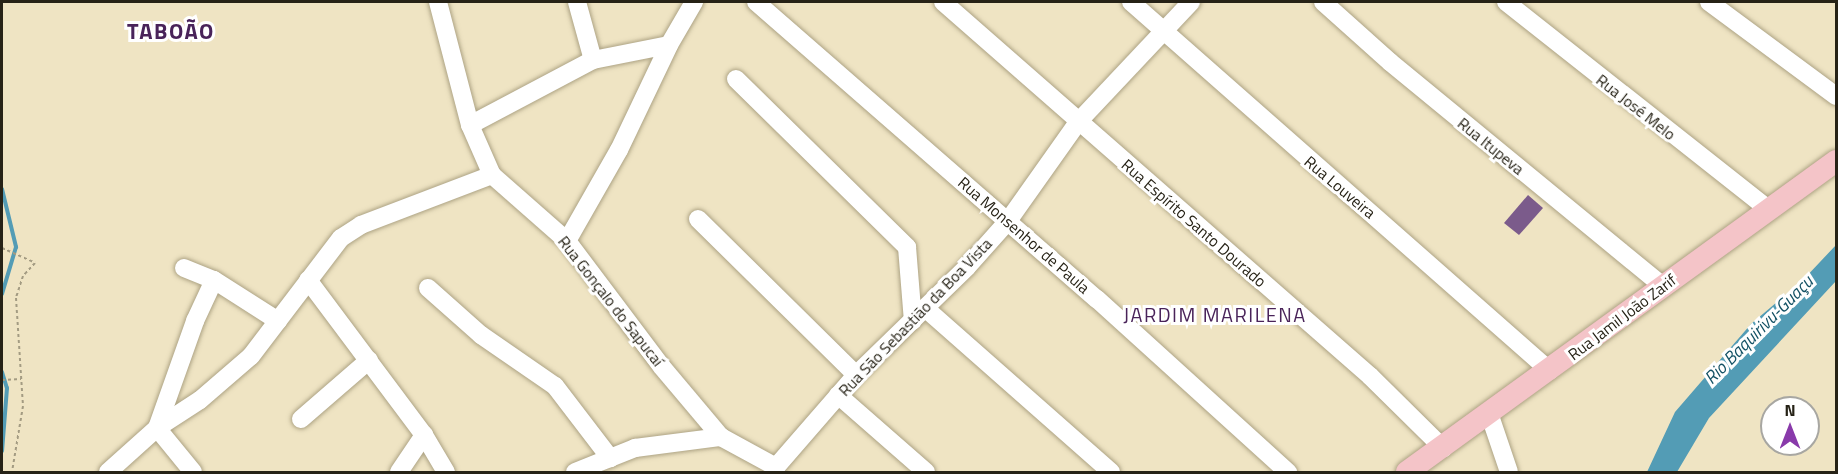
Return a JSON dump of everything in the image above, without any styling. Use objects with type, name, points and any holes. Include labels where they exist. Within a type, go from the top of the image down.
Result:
[{"type":"main road","name":"Rua Jamil João Zarif","points":[[1407,472],[1550,371],[1836,161]]},
{"type":"street","points":[[108,472],[157,428],[226,380],[278,321],[308,280],[350,231],[492,175],[470,125],[438,2]]},
{"type":"street","points":[[578,2],[593,60]]},
{"type":"street","points":[[567,241],[620,150],[669,45],[694,2]]},
{"type":"street","name":"Rua Monsenhor de Paula","points":[[756,2],[1008,221],[1288,472]]},
{"type":"street","name":"Rua Espírito Santo Dourado","points":[[943,2],[1370,376],[1443,448]]},
{"type":"street","name":"Rua Louveira","points":[[1131,2],[1550,371]]},
{"type":"street","name":"Rua São Sebastião da Boa Vista","points":[[776,470],[856,375],[919,314],[1008,221],[1078,122],[1191,2]]},
{"type":"street","name":"Rua Itupeva","points":[[1323,2],[1390,62],[1663,286]]},
{"type":"street","name":"Rua José Melo","points":[[1506,2],[1768,210]]},
{"type":"street","points":[[1709,2],[1836,96]]},
{"type":"street","points":[[470,125],[593,60],[669,45]]},
{"type":"street","points":[[735,79],[900,239],[911,264],[919,314],[1111,472]]},
{"type":"street","name":"Rua Gonçalo do Sapucaí","points":[[492,175],[567,241],[662,367],[721,437]]},
{"type":"street","points":[[698,219],[856,375]]},
{"type":"street","points":[[184,268],[214,280],[278,321]]},
{"type":"street","points":[[157,428],[195,321],[214,280]]},
{"type":"street","points":[[308,280],[424,435],[446,472]]},
{"type":"street","points":[[428,288],[481,335],[555,386],[602,465]]},
{"type":"street","points":[[301,419],[369,360]]},
{"type":"street","points":[[838,395],[926,472]]},
{"type":"street","points":[[1489,413],[1509,472]]},
{"type":"street","points":[[157,428],[193,472]]},
{"type":"street","points":[[399,472],[424,435]]},
{"type":"street","points":[[574,472],[602,465],[667,441],[721,437],[776,470]]},
{"type":"path","points":[[2,248],[31,259],[35,263],[23,276],[16,298],[23,406],[12,472]]},
{"type":"path","points":[[2,380],[21,378]]},
{"type":"water","name":"Rio Baquirivu-Guaçu","points":[[1836,245],[1836,281],[1709,418],[1677,472],[1647,472],[1675,412],[1751,324],[1803,280]]},
{"type":"building","points":[[1528,195],[1543,208],[1519,235],[1504,223]]},
{"type":"waterway","points":[[2,189],[16,247],[2,294]]},
{"type":"waterway","points":[[2,372],[7,388],[2,451]]},
{"type":"district","name":"TABOÃO","points":[[171,32]]},
{"type":"district","name":"JARDIM MARILENA","points":[[1215,314]]}]
